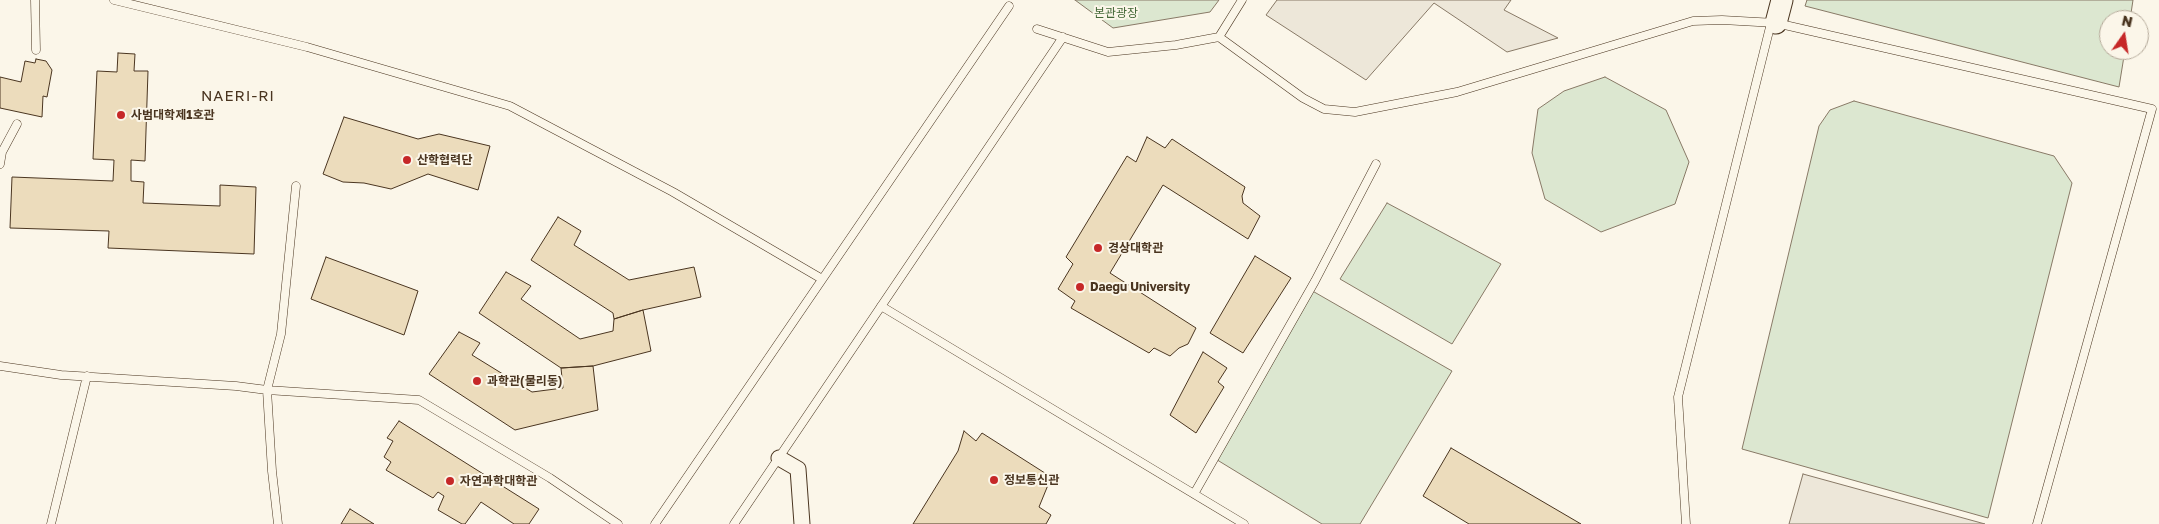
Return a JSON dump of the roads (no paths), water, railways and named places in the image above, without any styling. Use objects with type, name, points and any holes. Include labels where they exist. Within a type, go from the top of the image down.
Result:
[{"type":"street","points":[[1773,23],[1782,0]]},
{"type":"street","points":[[778,458],[798,469],[802,524]]},
{"type":"lane","points":[[35,0],[36,50]]},
{"type":"lane","points":[[114,0],[307,47],[510,106],[673,192],[822,279]]},
{"type":"lane","points":[[1219,37],[1242,0]]},
{"type":"lane","points":[[655,524],[1009,6]]},
{"type":"lane","points":[[1037,29],[1108,52],[1176,45],[1219,37],[1303,98],[1324,109],[1355,112],[1457,92],[1693,21],[1722,20],[1773,23],[2156,109],[2037,524]]},
{"type":"lane","points":[[1686,524],[1678,397],[1773,23]]},
{"type":"lane","points":[[734,524],[1063,37]]},
{"type":"lane","points":[[0,164],[2,152],[17,124]]},
{"type":"lane","points":[[1194,494],[1315,281],[1376,164]]},
{"type":"lane","points":[[278,524],[272,471],[267,390],[281,334],[296,186]]},
{"type":"lane","points":[[881,306],[1244,524]]},
{"type":"lane","points":[[0,366],[60,375],[419,400],[550,478],[618,524]]},
{"type":"lane","points":[[50,524],[87,376]]},
{"type":"place","name":"사범대학제1호관","points":[[121,115]]},
{"type":"place","name":"산학협력단","points":[[407,160]]},
{"type":"place","name":"경상대학관","points":[[1098,248]]},
{"type":"place","name":"Daegu University","points":[[1080,287]]},
{"type":"place","name":"과학관(물리동)","points":[[477,381]]},
{"type":"place","name":"정보통신관","points":[[994,480]]},
{"type":"place","name":"자연과학대학관","points":[[450,481]]},
{"type":"district","name":"NAERI-RI","points":[[238,96]]},
{"type":"park label","name":"본관광장","points":[[1116,13]]}]
